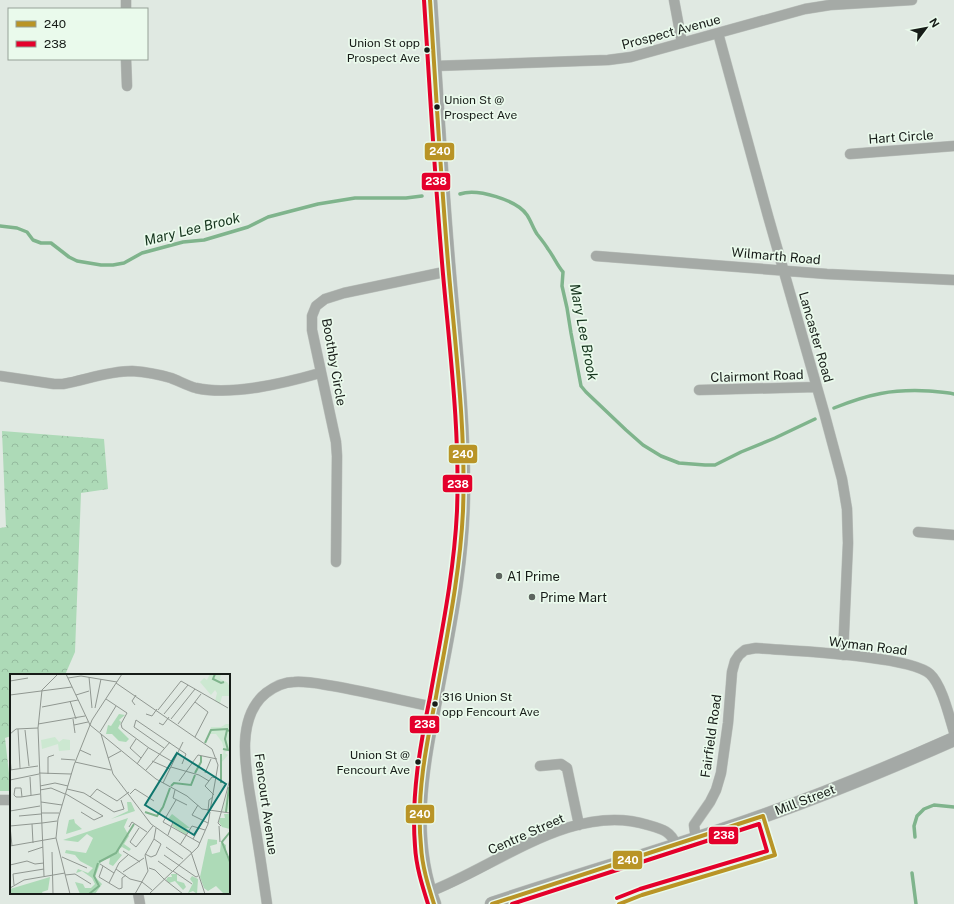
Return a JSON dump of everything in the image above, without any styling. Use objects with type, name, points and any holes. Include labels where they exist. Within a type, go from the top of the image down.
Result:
[{"type":"main road","points":[[430,0],[460,414],[463,490],[460,547],[453,603],[421,778],[419,803],[421,860],[432,898]]},
{"type":"main road","name":"Mill Street","points":[[492,904],[763,816],[883,770],[954,739]]},
{"type":"street","points":[[674,0],[682,43]]},
{"type":"street","name":"Prospect Avenue","points":[[434,66],[608,60],[631,57],[718,33],[805,4],[830,5],[912,0]]},
{"type":"street","name":"Lancaster Road","points":[[718,33],[816,387],[833,443],[847,509],[848,543],[843,655]]},
{"type":"street","points":[[126,60],[127,86]]},
{"type":"street","name":"Hart Circle","points":[[850,154],[954,146]]},
{"type":"street","name":"Wilmarth Road","points":[[596,256],[827,274],[954,280]]},
{"type":"street","name":"Boothby Circle","points":[[336,562],[336,442],[320,373],[312,330],[312,316],[316,306],[325,299],[344,293],[449,271]]},
{"type":"street","points":[[0,376],[63,384],[118,372],[145,372],[158,374],[196,388],[218,390],[246,389],[286,382],[320,373]]},
{"type":"street","name":"Clairmont Road","points":[[699,390],[816,387]]},
{"type":"street","points":[[918,532],[954,535]]},
{"type":"street","name":"Wyman Road","points":[[739,655],[745,650],[756,648],[843,655],[909,664],[921,668],[930,674],[935,680],[941,692],[954,732]]},
{"type":"street","name":"Fairfield Road","points":[[696,839],[694,825],[710,802],[716,790],[721,773],[728,724],[732,672],[735,661],[739,655]]},
{"type":"street","name":"Fencourt Avenue","points":[[267,904],[245,762],[246,728],[250,715],[257,703],[271,690],[281,685],[293,682],[308,682],[356,690],[434,707]]},
{"type":"street","points":[[540,766],[561,764],[567,768],[579,825]]},
{"type":"street","name":"Centre Street","points":[[432,898],[457,881],[529,843],[561,830],[579,825],[613,819],[633,820],[665,831],[671,836],[676,845]]},
{"type":"street","points":[[138,894],[140,904]]},
{"type":"green space","points":[[2,431],[104,439],[108,489],[81,493],[75,652],[65,674],[10,674],[10,736],[5,738],[10,791],[0,791],[0,528],[6,527]]},
{"type":"waterway","name":"Mary Lee Brook","points":[[460,194],[486,194],[506,200],[527,215],[537,234],[546,245],[563,272],[562,286],[581,386],[643,445],[661,456],[679,463],[715,465],[815,419]]},
{"type":"waterway","name":"Mary Lee Brook","points":[[0,226],[17,228],[27,232],[33,240],[41,243],[51,243],[69,257],[77,261],[101,265],[113,265],[124,263],[142,253],[183,242],[204,240],[248,227],[268,217],[318,204],[355,198],[406,198],[422,196]]},
{"type":"waterway","name":"Mary Lee Brook","points":[[834,408],[858,399],[892,392],[929,391],[954,394]]},
{"type":"waterway","points":[[915,837],[914,826],[917,816],[924,809],[934,805],[954,807]]},
{"type":"waterway","points":[[912,873],[916,904]]},
{"type":"transit line","name":"238","points":[[424,0],[443,274],[454,392],[458,481],[457,511],[450,581],[443,628],[423,734],[415,790],[414,827],[416,853],[428,904]]},
{"type":"transit line","name":"240","points":[[430,0],[449,274],[460,392],[464,481],[463,511],[456,581],[449,628],[426,752],[421,790],[420,827],[422,853],[434,904]]},
{"type":"transit line","name":"240","points":[[492,904],[763,816]]},
{"type":"transit line","name":"240","points":[[619,904],[642,895],[775,855],[763,816]]},
{"type":"transit line","name":"238","points":[[512,904],[759,824],[767,851],[640,889],[617,898]]},
{"type":"place","name":"Union St opp Prospect Ave","points":[[427,50]]},
{"type":"place","name":"Union St @ Prospect Ave","points":[[437,107]]},
{"type":"place","name":"A1 Prime","points":[[499,576]]},
{"type":"place","name":"Prime Mart","points":[[532,597]]},
{"type":"place","name":"316 Union St opp Fencourt Ave","points":[[435,704]]},
{"type":"place","name":"Union St @ Fencourt Ave","points":[[418,762]]}]
